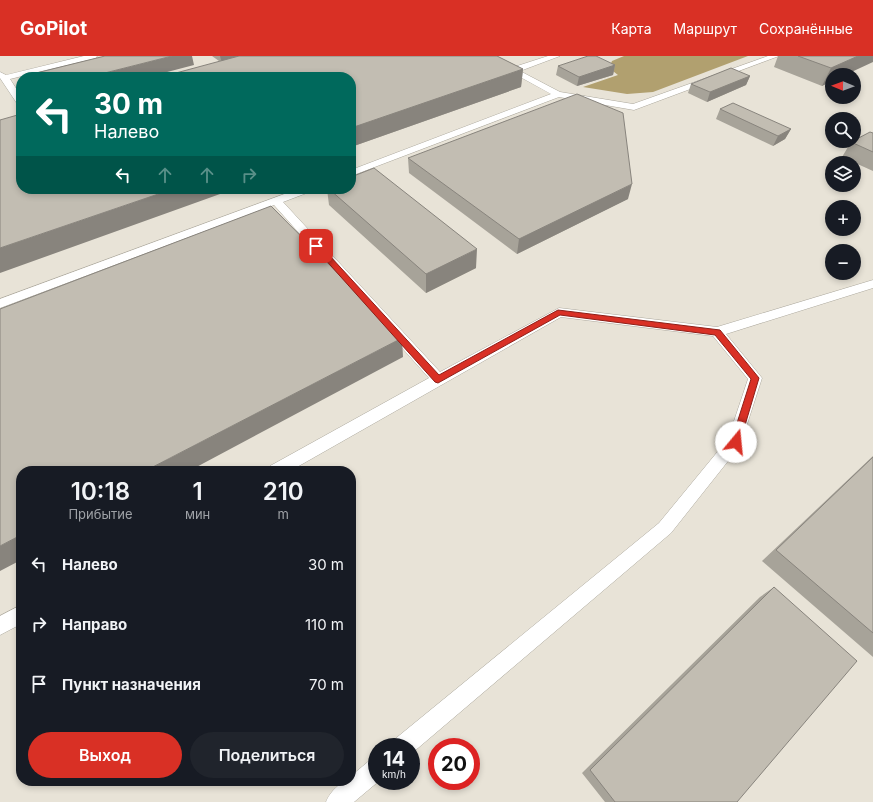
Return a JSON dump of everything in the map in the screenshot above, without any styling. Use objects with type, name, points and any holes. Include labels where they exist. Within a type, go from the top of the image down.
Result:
[{"type":"lane","points":[[18,72],[70,59],[93,56]]},
{"type":"lane","points":[[486,56],[558,94],[634,107],[775,56]]},
{"type":"lane","points":[[514,70],[556,56]]},
{"type":"lane","points":[[16,72],[2,76],[16,96]]},
{"type":"lane","points":[[356,171],[558,94]]},
{"type":"lane","points":[[0,304],[295,194]]},
{"type":"lane","points":[[276,201],[438,380]]},
{"type":"lane","points":[[285,466],[558,312],[717,332],[873,284]]},
{"type":"lane","points":[[414,738],[665,528],[736,442],[755,378],[717,332]]},
{"type":"lane","points":[[0,626],[16,617]]},
{"type":"lane","points":[[337,802],[368,776]]},
{"type":"shaded area","points":[[624,56],[748,56],[653,92],[627,94],[583,87],[618,75],[609,68],[612,61]]},
{"type":"building","points":[[105,56],[172,56],[109,72],[40,72]]},
{"type":"building","points":[[239,56],[497,56],[523,69],[356,126],[356,72],[180,72]]},
{"type":"building","points":[[588,56],[596,56],[615,65],[579,77],[558,66]]},
{"type":"building","points":[[798,56],[858,56],[831,68]]},
{"type":"building","points":[[731,68],[750,76],[710,92],[691,84]]},
{"type":"building","points":[[577,94],[623,113],[632,184],[519,239],[408,158]]},
{"type":"building","points":[[733,103],[791,129],[778,136],[720,109]]},
{"type":"building","points":[[16,115],[16,194],[158,194],[0,248],[0,120]]},
{"type":"building","points":[[870,132],[873,133],[873,152],[861,147],[861,137]]},
{"type":"building","points":[[374,168],[477,249],[426,274],[335,194],[356,194],[356,175]]},
{"type":"building","points":[[271,206],[402,338],[155,466],[16,466],[16,538],[0,546],[0,309]]},
{"type":"building","points":[[873,457],[873,633],[776,550]]},
{"type":"building","points":[[774,587],[857,661],[737,802],[615,802],[590,770]]},
{"type":"route","points":[[316,246],[438,380],[558,312],[717,332],[755,378],[736,442]]}]
